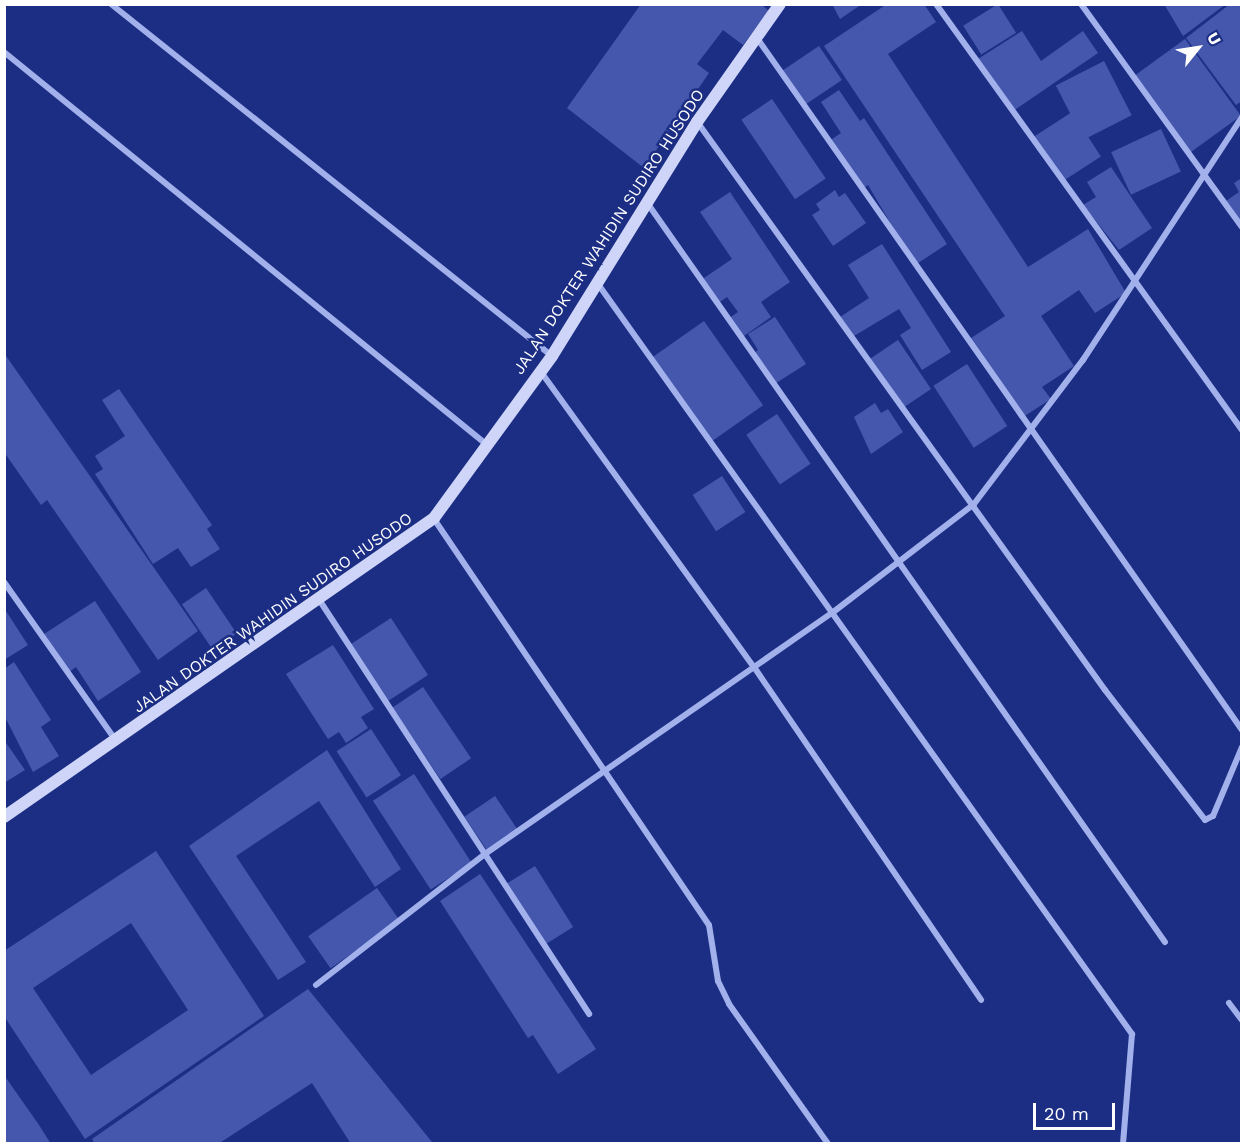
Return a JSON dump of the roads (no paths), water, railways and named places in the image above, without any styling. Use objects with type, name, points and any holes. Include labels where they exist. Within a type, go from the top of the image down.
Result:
[{"type":"main road","name":"JALAN DOKTER WAHIDIN SUDIRO HUSODO","points":[[4,817],[117,742],[320,601],[434,518],[552,356],[697,122],[780,4]]},
{"type":"street","points":[[111,4],[552,356]]},
{"type":"street","points":[[936,4],[1242,430]]},
{"type":"street","points":[[1081,4],[1242,227]]},
{"type":"street","points":[[756,37],[1029,433],[1242,730]]},
{"type":"street","points":[[4,52],[486,444]]},
{"type":"street","points":[[316,985],[485,854],[832,613],[974,504],[1029,433],[1134,281],[1203,172],[1242,117]]},
{"type":"street","points":[[697,122],[974,504],[1105,690],[1205,820],[1213,816],[1242,747]]},
{"type":"street","points":[[648,204],[895,565],[1165,942]]},
{"type":"street","points":[[597,283],[1132,1034],[1131,1075],[1124,1143]]},
{"type":"street","points":[[541,372],[754,667],[981,1000]]},
{"type":"street","points":[[434,518],[603,773],[709,925],[718,981],[729,1004],[828,1143]]},
{"type":"street","points":[[4,582],[117,742]]},
{"type":"street","points":[[320,601],[589,1014]]},
{"type":"street","points":[[1229,1003],[1242,1020]]}]
